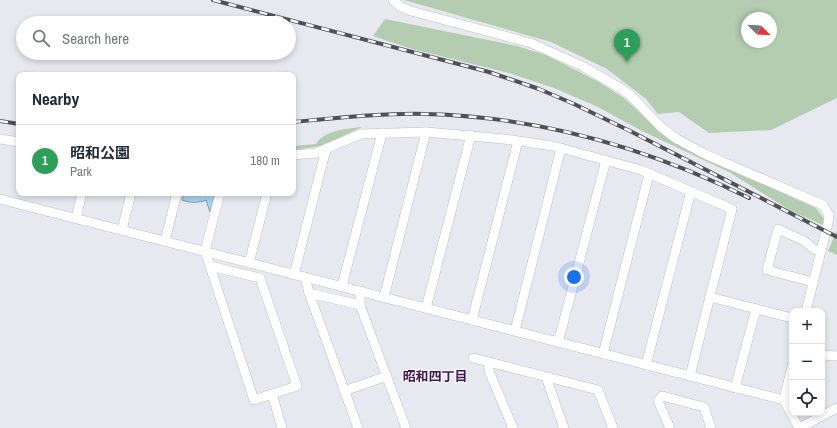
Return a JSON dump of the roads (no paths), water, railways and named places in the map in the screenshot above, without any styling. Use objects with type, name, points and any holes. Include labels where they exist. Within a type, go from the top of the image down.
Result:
[{"type":"street","points":[[393,0],[401,7],[411,11],[531,43],[554,52],[630,95],[662,128],[677,139],[707,155],[823,205],[829,215],[807,308]]},
{"type":"street","points":[[384,297],[426,132]]},
{"type":"street","points":[[296,155],[316,153],[361,134],[426,132],[471,135],[561,148],[606,160],[691,190],[732,209],[690,376]]},
{"type":"street","points":[[342,286],[382,133]]},
{"type":"street","points":[[426,308],[471,135]]},
{"type":"street","points":[[0,139],[16,142]]},
{"type":"street","points":[[472,320],[518,141]]},
{"type":"street","points":[[514,331],[561,148]]},
{"type":"street","points":[[294,275],[326,149]]},
{"type":"street","points":[[558,342],[606,160]]},
{"type":"street","points":[[603,354],[649,174]]},
{"type":"street","points":[[646,365],[691,190]]},
{"type":"street","points":[[76,218],[81,196]]},
{"type":"street","points":[[122,230],[130,196]]},
{"type":"street","points":[[165,241],[176,196]]},
{"type":"street","points":[[219,196],[205,251],[254,400],[297,386],[260,278],[253,264],[266,196]]},
{"type":"street","points":[[0,199],[784,400]]},
{"type":"street","points":[[813,282],[768,270],[778,229],[804,241],[814,249],[821,251]]},
{"type":"street","points":[[210,266],[260,278]]},
{"type":"street","points":[[305,277],[309,293],[358,428]]},
{"type":"street","points":[[360,291],[360,304],[406,428]]},
{"type":"street","points":[[309,293],[360,304]]},
{"type":"street","points":[[710,297],[789,317]]},
{"type":"street","points":[[735,388],[756,309]]},
{"type":"street","points":[[825,354],[837,356]]},
{"type":"street","points":[[473,358],[598,390],[613,428]]},
{"type":"street","points":[[489,362],[489,371],[513,428]]},
{"type":"street","points":[[344,392],[387,376]]},
{"type":"street","points":[[546,377],[564,428]]},
{"type":"street","points":[[789,379],[784,400],[797,427],[837,408]]},
{"type":"street","points":[[272,394],[282,428]]},
{"type":"street","points":[[670,428],[658,400],[662,396],[704,407],[711,428]]},
{"type":"water","points":[[183,196],[214,196],[210,212],[206,200],[191,202],[182,200]]},
{"type":"railway","points":[[213,0],[274,16]]},
{"type":"railway","points":[[296,22],[489,72],[539,89],[630,131],[837,237]]},
{"type":"railway","points":[[296,122],[393,114],[468,116],[510,121],[592,138],[632,150],[672,164],[749,198]]},
{"type":"railway","points":[[0,121],[16,124]]},
{"type":"place","name":"昭和公園","points":[[627,62]]},
{"type":"district","name":"昭和四丁目","points":[[435,376]]}]
